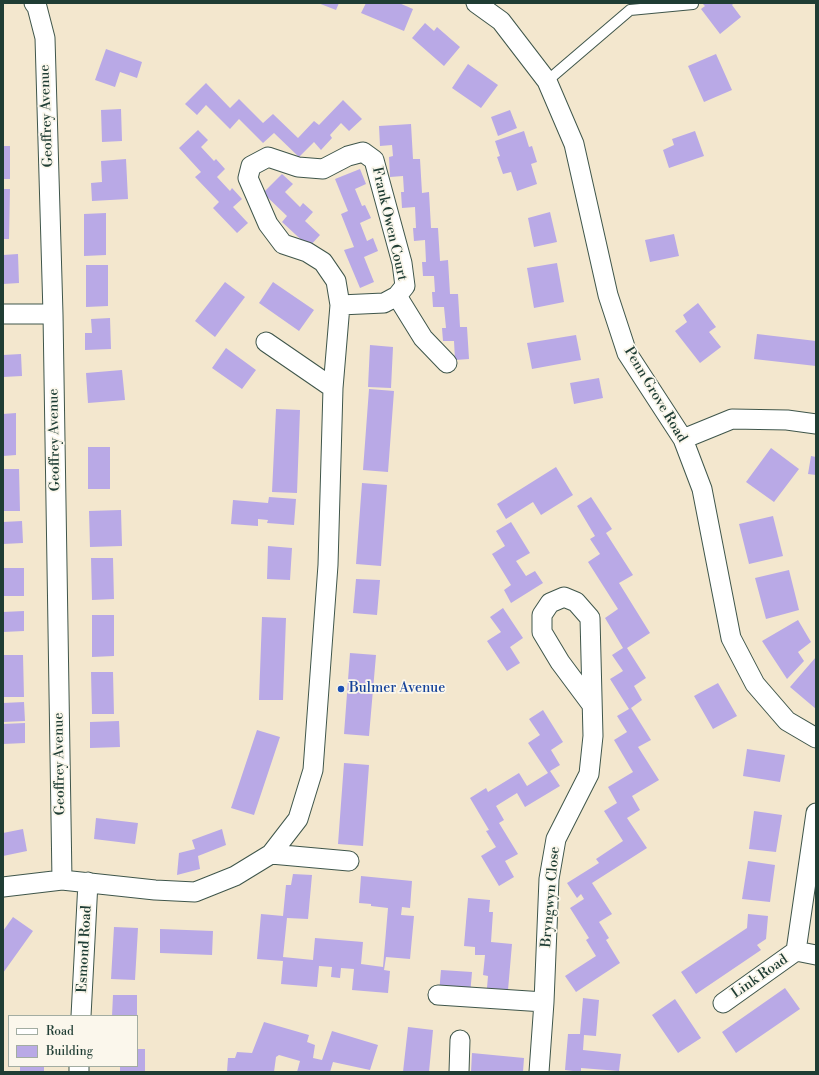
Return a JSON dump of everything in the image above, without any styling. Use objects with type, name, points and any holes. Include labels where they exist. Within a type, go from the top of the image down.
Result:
[{"type":"street","name":"Geoffrey Avenue","points":[[34,3],[45,38],[53,314],[62,880]]},
{"type":"street","name":"Penn Grove Road","points":[[476,3],[500,21],[547,81],[574,144],[608,295],[627,353],[683,439],[702,489],[731,638],[755,684],[788,721],[816,738]]},
{"type":"street","name":"Frank Owen Court","points":[[401,291],[384,303],[340,305],[336,281],[323,262],[307,252],[283,244],[268,224],[248,178],[251,166],[268,156],[298,167],[323,169],[348,156],[363,152],[374,160],[402,263],[401,291],[424,338],[447,364]]},
{"type":"street","points":[[3,887],[62,880],[155,890],[195,892],[235,876],[271,854],[298,818],[313,770],[328,565],[333,388],[340,305]]},
{"type":"street","points":[[3,314],[53,314]]},
{"type":"street","points":[[266,342],[333,388]]},
{"type":"street","points":[[683,439],[732,419],[788,420],[816,424]]},
{"type":"street","name":"Bryngwyn Close","points":[[539,1072],[550,873],[556,839],[589,774],[593,736],[590,618],[576,602],[564,597],[550,603],[542,615],[542,632],[560,662],[592,705]]},
{"type":"street","name":"Link Road","points":[[723,1003],[796,951],[816,813]]},
{"type":"street","points":[[271,854],[349,861]]},
{"type":"street","name":"Esmond Road","points":[[81,1015],[88,882]]},
{"type":"street","name":"Link Road","points":[[796,951],[816,955]]},
{"type":"street","points":[[438,995],[544,1002]]},
{"type":"street","points":[[459,1072],[460,1040]]},
{"type":"lane","points":[[547,81],[630,10],[694,4]]},
{"type":"building","points":[[318,3],[339,3],[336,10]]},
{"type":"building","points":[[366,3],[399,3],[413,9],[404,31],[361,13]]},
{"type":"building","points":[[702,3],[734,3],[732,5],[741,17],[720,34],[701,9],[705,6]]},
{"type":"building","points":[[425,23],[434,31],[437,27],[460,47],[444,66],[412,38]]},
{"type":"building","points":[[106,49],[142,62],[137,78],[120,72],[115,87],[95,80]]},
{"type":"building","points":[[716,54],[732,90],[704,102],[688,66]]},
{"type":"building","points":[[468,64],[498,85],[481,108],[452,88]]},
{"type":"building","points":[[206,83],[230,108],[239,99],[263,123],[273,114],[298,138],[314,121],[319,125],[343,100],[362,119],[349,131],[341,123],[330,135],[332,138],[321,150],[314,142],[299,157],[274,133],[263,143],[239,119],[230,129],[206,105],[197,115],[185,104]]},
{"type":"building","points":[[121,109],[122,141],[102,142],[101,110]]},
{"type":"building","points":[[510,110],[517,128],[498,136],[491,117]]},
{"type":"building","points":[[411,124],[413,159],[420,159],[422,193],[429,192],[431,228],[438,228],[440,261],[448,260],[450,294],[458,294],[460,327],[467,327],[469,359],[455,360],[454,341],[443,341],[442,328],[446,328],[444,307],[433,307],[432,292],[435,292],[434,276],[423,276],[422,262],[426,262],[425,240],[414,241],[413,228],[416,228],[415,207],[402,208],[401,192],[404,192],[403,176],[390,177],[389,157],[393,156],[392,145],[380,146],[379,126]]},
{"type":"building","points":[[198,130],[208,140],[201,147],[214,161],[216,159],[225,169],[217,177],[230,191],[232,188],[242,199],[233,207],[248,223],[237,233],[213,208],[219,202],[195,177],[201,172],[179,148]]},
{"type":"building","points":[[524,131],[529,147],[532,146],[537,162],[531,164],[537,184],[517,191],[511,172],[503,174],[497,157],[500,156],[495,141]]},
{"type":"building","points":[[695,131],[704,156],[669,168],[663,150],[674,145],[672,139]]},
{"type":"building","points":[[3,146],[10,146],[10,179],[3,179]]},
{"type":"building","points":[[126,159],[128,199],[92,201],[91,183],[102,182],[101,161]]},
{"type":"building","points":[[360,169],[366,184],[355,189],[362,206],[365,205],[371,218],[360,223],[367,241],[373,238],[378,251],[364,257],[374,282],[360,288],[344,250],[354,247],[341,214],[348,211],[335,179]]},
{"type":"building","points":[[282,174],[293,184],[285,192],[300,207],[303,203],[313,212],[305,221],[320,235],[309,247],[282,222],[287,216],[263,193]]},
{"type":"building","points":[[3,189],[10,189],[9,239],[3,239]]},
{"type":"building","points":[[550,212],[557,242],[534,247],[528,218]]},
{"type":"building","points":[[106,213],[106,255],[84,256],[84,214]]},
{"type":"building","points":[[674,234],[679,256],[650,262],[645,240]]},
{"type":"building","points":[[18,254],[19,283],[3,284],[3,255]]},
{"type":"building","points":[[557,263],[564,302],[534,308],[527,268]]},
{"type":"building","points":[[86,265],[108,265],[108,306],[86,307]]},
{"type":"building","points":[[225,282],[245,297],[215,337],[195,321]]},
{"type":"building","points":[[273,282],[314,310],[299,331],[259,303]]},
{"type":"building","points":[[698,303],[716,327],[709,332],[721,347],[700,363],[675,331],[687,322],[683,315]]},
{"type":"building","points":[[110,318],[111,349],[85,350],[85,333],[92,333],[91,319]]},
{"type":"building","points":[[757,334],[816,341],[816,366],[754,359]]},
{"type":"building","points":[[576,335],[581,360],[532,369],[527,343]]},
{"type":"building","points":[[370,345],[393,347],[391,388],[368,387]]},
{"type":"building","points":[[226,348],[256,370],[242,389],[212,368]]},
{"type":"building","points":[[21,354],[22,376],[3,377],[3,355]]},
{"type":"building","points":[[122,370],[125,400],[88,403],[86,373]]},
{"type":"building","points":[[599,378],[603,398],[574,404],[570,383]]},
{"type":"building","points":[[369,389],[394,391],[388,472],[363,470]]},
{"type":"building","points":[[276,409],[300,410],[297,493],[272,492]]},
{"type":"building","points":[[16,413],[16,455],[3,456],[3,414]]},
{"type":"building","points":[[88,447],[110,447],[110,489],[88,489]]},
{"type":"building","points":[[771,448],[799,469],[774,502],[746,482]]},
{"type":"building","points":[[811,456],[816,457],[816,475],[808,474]]},
{"type":"building","points":[[556,467],[573,495],[541,515],[533,502],[506,519],[497,504]]},
{"type":"building","points":[[3,469],[19,469],[20,511],[3,511]]},
{"type":"building","points":[[362,483],[387,485],[381,566],[356,564]]},
{"type":"building","points":[[269,497],[296,499],[294,525],[267,523],[268,520],[258,519],[258,526],[231,524],[233,500],[268,503]]},
{"type":"building","points":[[591,497],[612,529],[606,533],[633,575],[619,583],[650,633],[627,648],[646,678],[634,686],[642,700],[631,708],[651,740],[638,747],[659,780],[632,796],[640,810],[627,818],[647,848],[592,883],[612,914],[599,922],[609,938],[606,940],[620,963],[576,992],[565,976],[596,956],[586,940],[589,938],[570,908],[584,899],[581,894],[577,898],[567,883],[599,863],[596,859],[623,841],[604,811],[617,803],[608,787],[633,772],[614,740],[627,732],[617,716],[629,709],[610,679],[623,671],[612,655],[623,648],[605,618],[618,609],[588,562],[600,554],[590,539],[595,536],[577,506]]},
{"type":"building","points":[[121,510],[122,546],[90,547],[89,511]]},
{"type":"building","points":[[773,516],[783,556],[749,564],[739,524]]},
{"type":"building","points":[[22,521],[23,543],[3,544],[3,522]]},
{"type":"building","points":[[511,522],[530,553],[516,561],[526,576],[535,571],[543,583],[511,603],[504,590],[511,585],[492,554],[505,546],[496,531]]},
{"type":"building","points":[[268,546],[292,548],[290,580],[267,579]]},
{"type":"building","points":[[91,558],[113,558],[114,599],[92,600]]},
{"type":"building","points":[[3,568],[24,568],[24,596],[3,596]]},
{"type":"building","points":[[789,570],[799,610],[766,619],[755,578]]},
{"type":"building","points":[[356,579],[380,580],[377,615],[353,613]]},
{"type":"building","points":[[503,608],[523,638],[510,647],[520,663],[507,671],[487,641],[501,632],[490,617]]},
{"type":"building","points":[[24,611],[24,631],[3,632],[3,612]]},
{"type":"building","points":[[92,615],[114,615],[114,656],[92,657]]},
{"type":"building","points":[[262,617],[286,618],[283,700],[259,700]]},
{"type":"building","points":[[798,620],[811,642],[798,652],[804,661],[787,679],[762,641]]},
{"type":"building","points":[[350,653],[376,655],[369,736],[344,734]]},
{"type":"building","points":[[3,655],[23,655],[24,697],[3,697]]},
{"type":"building","points":[[816,657],[816,709],[790,687]]},
{"type":"building","points":[[91,672],[113,672],[114,714],[92,714]]},
{"type":"building","points":[[718,683],[737,716],[713,729],[694,696]]},
{"type":"building","points":[[24,702],[25,721],[3,722],[3,703]]},
{"type":"building","points":[[543,710],[563,742],[551,750],[560,765],[550,771],[560,786],[525,807],[517,793],[496,806],[504,820],[499,823],[518,854],[505,861],[514,877],[499,886],[481,856],[496,847],[486,831],[489,830],[470,798],[486,788],[488,792],[519,773],[527,786],[548,773],[528,743],[540,735],[529,719]]},
{"type":"building","points":[[119,721],[120,747],[90,748],[90,722]]},
{"type":"building","points":[[25,723],[25,743],[3,744],[3,724]]},
{"type":"building","points":[[257,730],[280,737],[254,815],[231,808]]},
{"type":"building","points":[[747,749],[785,755],[780,782],[743,776]]},
{"type":"building","points":[[344,763],[369,765],[363,846],[338,844]]},
{"type":"building","points":[[754,811],[782,815],[776,852],[749,849]]},
{"type":"building","points":[[96,818],[138,823],[135,844],[94,839]]},
{"type":"building","points":[[23,829],[27,851],[3,856],[3,833]]},
{"type":"building","points":[[222,829],[226,845],[198,856],[200,869],[177,875],[179,853],[195,849],[192,840]]},
{"type":"building","points":[[748,861],[775,865],[770,902],[742,899]]},
{"type":"building","points":[[293,874],[312,875],[308,919],[287,918],[283,957],[313,960],[315,938],[363,942],[361,964],[383,967],[388,908],[359,903],[361,876],[412,881],[410,908],[402,907],[401,915],[414,916],[410,959],[386,957],[384,970],[390,971],[388,993],[352,990],[354,969],[341,968],[340,978],[331,977],[332,967],[319,966],[317,987],[281,984],[283,961],[257,959],[261,914],[283,916],[286,885],[291,885]]},
{"type":"building","points":[[468,898],[490,900],[489,912],[493,912],[491,942],[512,944],[508,990],[487,988],[488,976],[483,975],[485,955],[475,955],[475,947],[464,946]]},
{"type":"building","points":[[748,914],[768,916],[766,939],[757,945],[761,950],[696,994],[681,972],[747,928]]},
{"type":"building","points":[[13,917],[33,931],[3,973],[3,931]]},
{"type":"building","points":[[114,927],[138,928],[135,980],[111,979]]},
{"type":"building","points":[[160,929],[213,931],[212,955],[160,953]]},
{"type":"building","points":[[441,970],[472,972],[470,995],[439,993]]},
{"type":"building","points":[[785,988],[800,1009],[736,1053],[722,1032]]},
{"type":"building","points":[[113,995],[137,995],[137,1015],[112,1015]]},
{"type":"building","points":[[583,998],[599,1000],[596,1036],[584,1035],[583,1050],[621,1054],[619,1071],[581,1068],[581,1072],[565,1070],[568,1034],[580,1034]]},
{"type":"building","points":[[675,999],[701,1038],[678,1053],[652,1015]]},
{"type":"building","points":[[264,1022],[309,1035],[307,1042],[315,1045],[313,1058],[322,1060],[332,1031],[378,1045],[370,1070],[333,1062],[330,1072],[297,1072],[300,1061],[279,1055],[276,1057],[274,1072],[227,1072],[228,1058],[235,1058],[237,1052],[252,1053]]},
{"type":"building","points":[[408,1027],[433,1030],[429,1072],[403,1072]]},
{"type":"building","points":[[138,1049],[145,1049],[145,1072],[120,1072],[120,1067],[138,1067]]},
{"type":"building","points":[[472,1053],[524,1058],[523,1072],[471,1072]]},
{"type":"building","points":[[20,1067],[44,1067],[44,1072],[20,1072]]},
{"type":"place","name":"Bulmer Avenue","points":[[341,689]]}]
